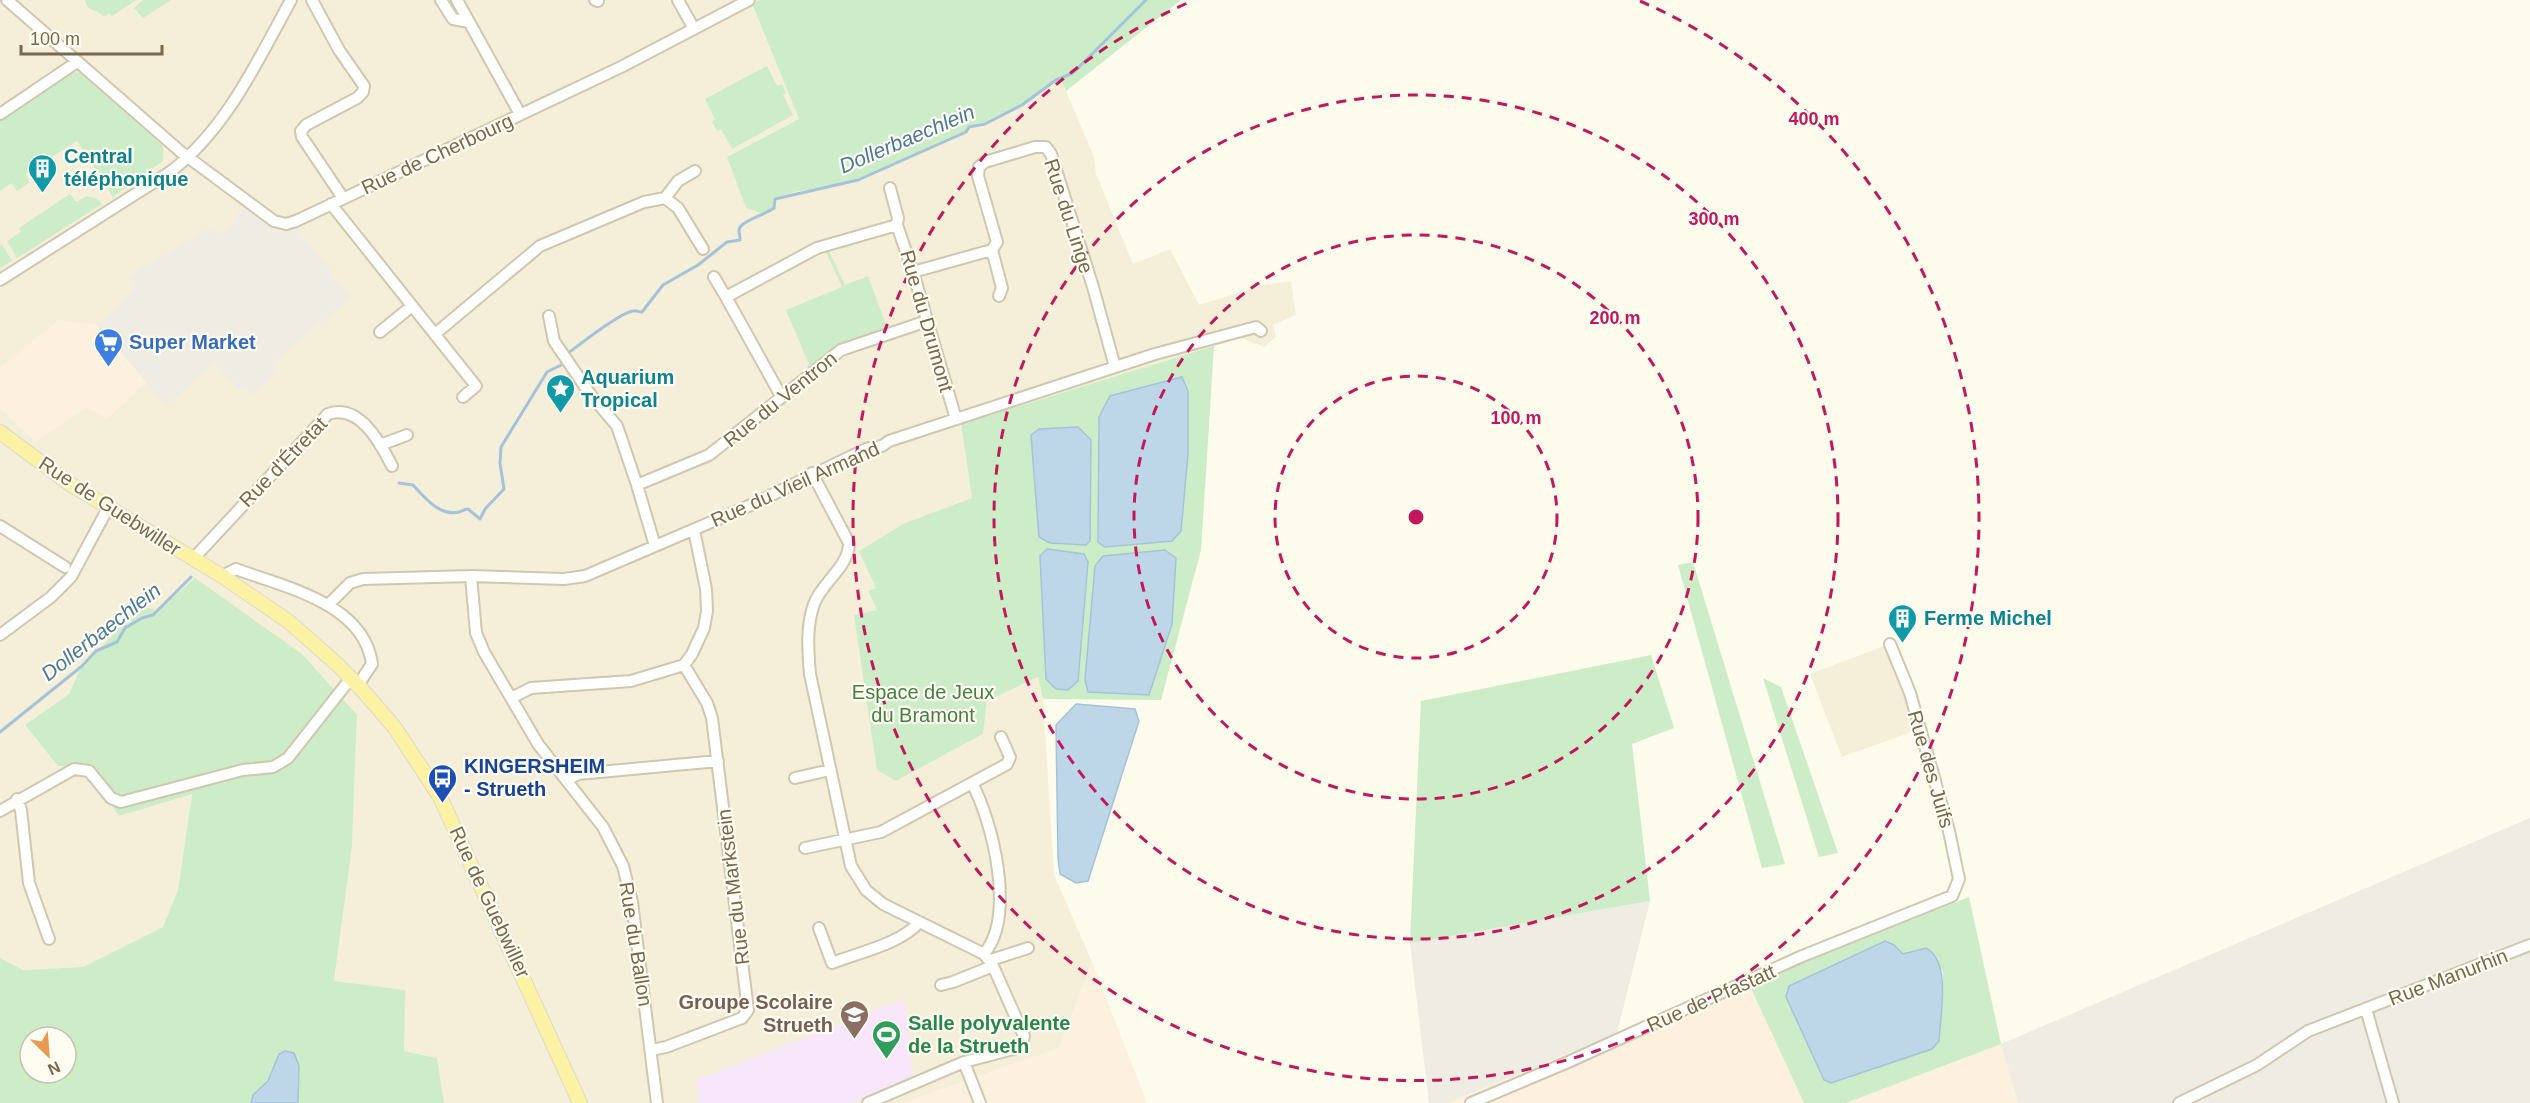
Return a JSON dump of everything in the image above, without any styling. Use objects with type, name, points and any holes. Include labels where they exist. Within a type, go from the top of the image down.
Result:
[{"type":"main road","name":"Rue de Guebwiller","points":[[0,432],[70,484],[222,576],[288,621],[355,681],[395,728],[440,797],[521,969],[580,1103]]},
{"type":"street","points":[[7,0],[188,157]]},
{"type":"street","points":[[0,280],[170,172],[188,157],[206,138],[230,105],[291,0]]},
{"type":"street","points":[[312,0],[339,50],[362,81],[364,89],[357,98],[306,125],[301,134],[343,198]]},
{"type":"street","points":[[441,0],[453,19],[469,22]]},
{"type":"street","points":[[457,0],[520,114]]},
{"type":"street","points":[[678,0],[694,29]]},
{"type":"street","name":"Rue de Cherbourg","points":[[188,157],[278,224],[290,223],[621,67],[749,0]]},
{"type":"street","points":[[0,114],[76,62]]},
{"type":"street","name":"Rue du Linge","points":[[999,296],[1002,288],[992,250],[997,242],[978,176],[980,167],[985,162],[1035,147],[1046,147],[1051,154],[1115,368]]},
{"type":"street","points":[[435,334],[540,246],[644,202],[665,198],[678,182],[695,171]]},
{"type":"street","name":"Rue du Drumont","points":[[890,188],[898,218],[897,225],[914,272],[956,419]]},
{"type":"street","points":[[665,198],[678,208],[703,249]]},
{"type":"street","points":[[331,204],[476,386],[464,397]]},
{"type":"street","name":"Rue du Drumont","points":[[726,297],[817,248],[897,225]]},
{"type":"street","points":[[914,272],[992,250]]},
{"type":"street","points":[[714,277],[781,396]]},
{"type":"street","points":[[380,333],[412,306]]},
{"type":"street","points":[[549,316],[554,341],[590,394],[617,426],[655,546]]},
{"type":"street","name":"Rue du Ventron","points":[[637,485],[709,454],[849,345],[927,321]]},
{"type":"street","name":"Rue du Vieil Armand","points":[[329,604],[350,583],[363,579],[471,576],[564,579],[585,576],[751,505],[812,473],[888,441],[1155,354],[1241,330],[1256,327],[1262,331]]},
{"type":"street","name":"Rue d'Étretat","points":[[193,559],[328,414],[345,411],[359,418],[393,466]]},
{"type":"street","points":[[380,445],[407,435]]},
{"type":"street","points":[[812,473],[849,543],[849,553],[815,602],[808,634],[810,674],[851,866],[866,890],[884,904],[989,960]]},
{"type":"street","points":[[0,634],[51,597],[71,577],[108,508]]},
{"type":"street","points":[[0,526],[65,567]]},
{"type":"street","points":[[511,698],[531,688],[631,681],[684,665],[692,654],[704,628],[707,611],[706,589],[694,530]]},
{"type":"street","points":[[0,811],[17,799],[74,770],[89,771],[111,798],[121,802],[243,770],[273,767],[288,758],[372,664],[370,652],[357,630],[329,604],[236,569],[222,576]]},
{"type":"street","name":"Rue du Ballon","points":[[471,576],[476,633],[538,744],[603,827],[623,866],[632,902],[657,1103]]},
{"type":"street","name":"Rue des Juifs","points":[[1890,644],[1910,693],[1949,831],[1959,879],[1952,896]]},
{"type":"street","name":"Rue du Markstein","points":[[651,1050],[666,1047],[742,1018],[748,1010],[712,718],[707,703],[684,665]]},
{"type":"street","points":[[805,848],[880,832],[1007,764],[1010,757],[1001,737]]},
{"type":"street","points":[[567,780],[579,774],[718,761]]},
{"type":"street","points":[[795,778],[830,770]]},
{"type":"street","points":[[868,1103],[964,1062],[1021,1047],[1024,1036],[989,960],[998,917],[999,890],[995,847],[972,783]]},
{"type":"street","points":[[17,799],[21,810],[29,883],[49,939]]},
{"type":"street","name":"Rue de Pfastatt","points":[[1471,1103],[1566,1063],[1800,957],[1952,896]]},
{"type":"street","points":[[819,928],[832,963],[896,939],[913,931],[920,922]]},
{"type":"street","name":"Rue Manurhin","points":[[2179,1103],[2257,1065],[2308,1030],[2530,945]]},
{"type":"street","points":[[941,985],[954,982],[989,960],[1028,948]]},
{"type":"street","name":"Rue Manurhin","points":[[2366,1009],[2393,1103]]},
{"type":"street","points":[[964,1062],[980,1103]]},
{"type":"shaded area","points":[[0,0],[760,0],[752,5],[799,119],[727,157],[772,203],[774,198],[788,193],[810,191],[859,179],[965,132],[968,126],[985,122],[1021,104],[1060,77],[1094,157],[1096,174],[1133,264],[1170,249],[1199,305],[1264,285],[1291,281],[1296,315],[1273,325],[1276,337],[1264,347],[1241,338],[961,424],[972,498],[905,523],[876,588],[868,592],[877,610],[854,616],[896,781],[983,734],[987,701],[1038,677],[1043,699],[1054,875],[1092,962],[1059,1048],[904,1103],[444,1103],[437,1058],[404,1051],[334,982],[352,846],[357,715],[157,611],[79,671],[69,694],[25,725],[86,766],[192,794],[178,890],[163,927],[83,967],[23,970],[0,958]]},
{"type":"shaded area","points":[[244,206],[279,233],[297,228],[351,297],[272,364],[278,373],[253,395],[245,387],[240,390],[215,363],[166,405],[97,325],[134,289],[127,277],[210,228],[222,234]]},
{"type":"shaded area","points":[[59,320],[97,325],[147,382],[107,419],[86,407],[36,442],[0,409],[0,368]]},
{"type":"shaded area","points":[[1893,643],[1922,728],[1842,757],[1810,674]]},
{"type":"shaded area","points":[[2530,818],[2530,1103],[2018,1103],[2001,1044]]},
{"type":"shaded area","points":[[1650,901],[1617,1033],[1448,1103],[1429,1103],[1410,943]]},
{"type":"shaded area","points":[[1092,962],[1147,1103],[904,1103],[1059,1048]]},
{"type":"shaded area","points":[[1749,984],[1804,1103],[1448,1103],[1617,1033]]},
{"type":"shaded area","name":"Groupe Scolaire Strueth","points":[[904,999],[914,1081],[852,1103],[699,1103],[696,1080]]},
{"type":"shaded area","points":[[2001,1044],[2018,1103],[1846,1103]]},
{"type":"green space","points":[[85,0],[136,0],[112,16],[109,13],[104,17],[90,9]]},
{"type":"green space","points":[[143,0],[171,0],[143,18],[134,8]]},
{"type":"green space","points":[[760,0],[1181,0],[1066,91],[1060,77],[1021,104],[985,122],[968,126],[965,132],[886,168],[838,184],[774,198],[772,208],[764,214],[746,208],[727,157],[799,119],[752,4]]},
{"type":"green space","points":[[767,66],[777,86],[782,84],[786,93],[783,95],[793,115],[732,149],[721,129],[717,131],[712,122],[715,119],[705,99]]},
{"type":"green space","points":[[73,72],[80,73],[163,146],[163,161],[113,197],[77,141],[25,174],[30,182],[17,191],[12,183],[0,191],[0,121]]},
{"type":"green space","points":[[70,194],[76,202],[87,196],[97,199],[102,204],[17,258],[7,241],[21,232],[19,228]]},
{"type":"green space","points":[[2,244],[12,261],[0,268],[0,246]]},
{"type":"green space","points":[[829,251],[845,285],[868,276],[887,328],[840,343],[810,367],[786,310],[842,287],[826,252]]},
{"type":"green space","name":"Espace de Jeux du Bramont","points":[[1214,346],[1201,550],[1161,700],[1043,699],[1038,677],[987,701],[983,734],[896,781],[877,770],[854,615],[877,610],[868,591],[876,588],[859,551],[905,523],[972,498],[961,424]]},
{"type":"green space","points":[[1693,562],[1785,864],[1762,868],[1678,565]]},
{"type":"green space","points":[[195,578],[302,654],[357,715],[352,846],[334,981],[405,990],[404,1051],[437,1058],[444,1103],[298,1103],[299,1066],[279,1054],[268,1081],[253,1095],[251,1103],[0,1103],[0,958],[23,970],[83,967],[163,927],[178,890],[192,794],[119,816],[86,766],[58,766],[25,725],[69,694],[79,671],[141,605],[157,611]]},
{"type":"green space","points":[[1651,655],[1674,728],[1632,744],[1650,901],[1410,943],[1421,701]]},
{"type":"green space","points":[[1763,678],[1781,687],[1838,853],[1819,857]]},
{"type":"green space","points":[[1969,897],[2001,1044],[1846,1103],[1804,1103],[1749,984]],"holes":[[[1894,945],[1902,955],[1926,948],[1943,972],[1939,1041],[1932,1049],[1830,1083],[1824,1080]]]},
{"type":"water","points":[[1182,377],[1188,391],[1188,454],[1181,531],[1172,541],[1105,547],[1098,542],[1099,417],[1110,396]]},
{"type":"water","points":[[1078,427],[1091,440],[1090,541],[1086,545],[1050,543],[1039,537],[1031,435],[1039,429]]},
{"type":"water","points":[[1047,549],[1084,554],[1088,562],[1078,681],[1068,690],[1056,689],[1046,679],[1040,556]]},
{"type":"water","points":[[1165,550],[1176,558],[1172,624],[1149,695],[1088,692],[1085,680],[1095,566],[1103,556]]},
{"type":"water","points":[[1076,704],[1135,709],[1139,721],[1088,881],[1076,883],[1060,874],[1056,725]]},
{"type":"water","points":[[1885,941],[1894,945],[1903,954],[1926,948],[1934,955],[1939,965],[1943,990],[1939,1041],[1932,1049],[1831,1083],[1824,1080],[1786,997],[1789,986]]},
{"type":"water","points":[[285,1051],[294,1053],[299,1066],[298,1103],[251,1103],[253,1095],[268,1081],[279,1054]]},
{"type":"waterway","name":"Dollerbaechlein","points":[[567,354],[618,317],[633,311],[642,312],[663,285],[698,265],[727,242],[740,240],[740,227],[774,208],[775,199],[858,180],[966,132],[969,127],[985,124],[1022,105],[1056,80],[1073,73],[1146,0]]},
{"type":"waterway","name":"Dollerbaechlein","points":[[399,483],[413,485],[427,500],[445,512],[452,513],[468,509],[480,519],[485,509],[504,489],[500,463],[501,447],[547,372],[565,363]]},
{"type":"waterway","name":"Dollerbaechlein","points":[[0,732],[82,666],[96,651],[117,642],[125,628],[142,618],[153,615],[191,577]]},
{"type":"place","name":"Central téléphonique","points":[[43,194]]},
{"type":"place","name":"Super Market","points":[[108,368]]},
{"type":"place","name":"Aquarium Tropical","points":[[560,414]]},
{"type":"place","name":"Ferme Michel","points":[[1903,644]]},
{"type":"place","name":"KINGERSHEIM - Strueth","points":[[443,804]]},
{"type":"place","name":"Groupe Scolaire Strueth","points":[[854,1040]]},
{"type":"place","name":"Salle polyvalente de la Strueth","points":[[887,1060]]}]
